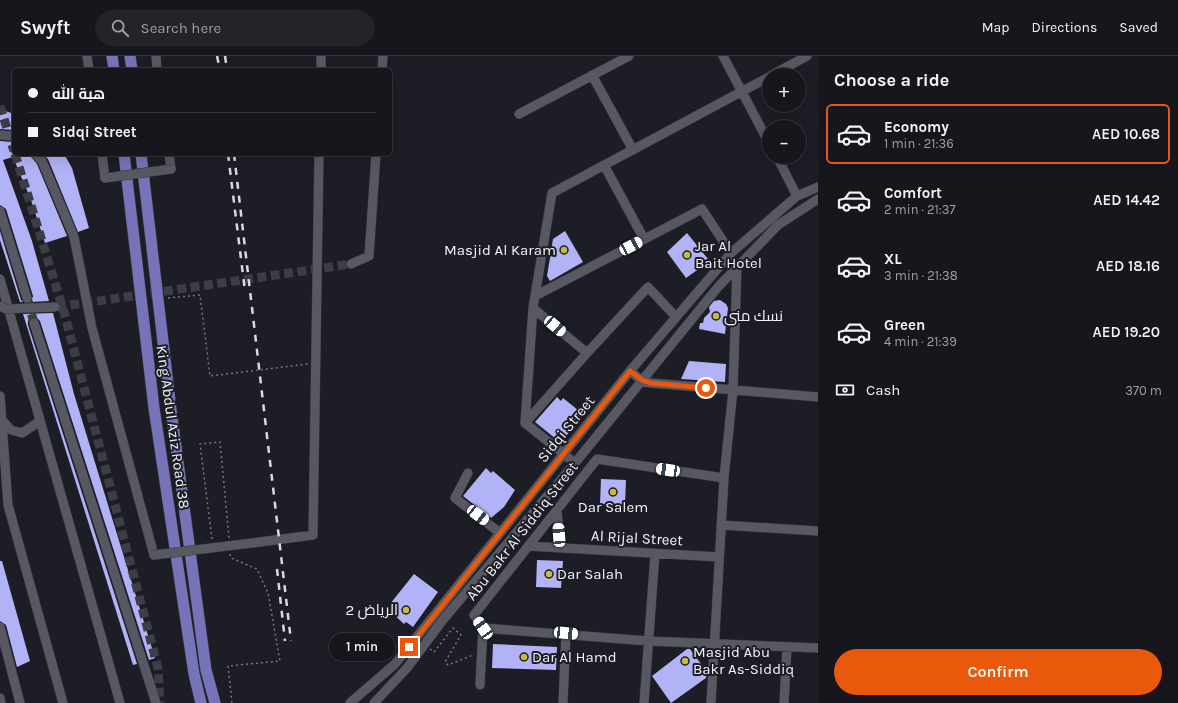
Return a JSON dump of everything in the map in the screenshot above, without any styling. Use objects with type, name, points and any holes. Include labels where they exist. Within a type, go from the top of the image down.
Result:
[{"type":"main road","points":[[112,56],[114,68]]},
{"type":"main road","points":[[130,56],[132,68]]},
{"type":"main road","name":"King Abdul Aziz Road 38","points":[[124,156],[154,408],[194,674],[201,703]]},
{"type":"main road","name":"King Abdul Aziz Road 38","points":[[141,156],[171,410],[206,670],[215,703]]},
{"type":"street","points":[[87,56],[89,68]]},
{"type":"street","points":[[156,56],[158,68]]},
{"type":"street","points":[[321,56],[321,68]]},
{"type":"street","points":[[382,56],[382,68]]},
{"type":"street","points":[[519,114],[629,56]]},
{"type":"street","points":[[723,56],[762,130]]},
{"type":"street","points":[[785,68],[807,56]]},
{"type":"street","points":[[592,75],[633,150]]},
{"type":"street","points":[[525,424],[533,308],[552,193],[762,80]]},
{"type":"street","points":[[0,135],[12,136]]},
{"type":"street","points":[[37,156],[42,161],[74,237],[92,328],[154,555],[313,535],[319,156]]},
{"type":"street","points":[[102,156],[105,178],[171,169],[169,156]]},
{"type":"street","points":[[351,264],[369,256],[376,156]]},
{"type":"street","points":[[781,164],[797,196]]},
{"type":"street","points":[[604,165],[644,239]]},
{"type":"street","name":"Sidqi Street","points":[[350,703],[395,664],[630,371],[731,253],[797,196],[818,187]]},
{"type":"street","name":"Sidqi Street","points":[[374,703],[407,668],[442,621],[575,463],[703,305],[778,224],[818,199]]},
{"type":"street","points":[[535,296],[702,209],[731,253]]},
{"type":"street","points":[[0,211],[26,298]]},
{"type":"street","points":[[711,703],[724,478],[733,390],[737,267]]},
{"type":"street","points":[[0,279],[120,703]]},
{"type":"street","points":[[525,424],[586,353],[648,287],[676,317]]},
{"type":"street","points":[[0,306],[6,309],[55,307]]},
{"type":"street","points":[[533,308],[586,353]]},
{"type":"street","points":[[34,323],[156,703]]},
{"type":"street","points":[[630,371],[642,380],[733,390],[818,397]]},
{"type":"street","points":[[0,396],[8,505],[63,703]]},
{"type":"street","points":[[2,420],[10,430],[22,433],[40,421]]},
{"type":"street","points":[[525,424],[575,463]]},
{"type":"street","name":"Abu Bakr Al Siddiq Street","points":[[483,628],[474,615],[597,459],[724,478]]},
{"type":"street","points":[[468,473],[455,498],[500,533]]},
{"type":"street","points":[[557,509],[560,548]]},
{"type":"street","points":[[721,525],[818,531]]},
{"type":"street","name":"Al Rijal Street","points":[[528,546],[719,558]]},
{"type":"street","points":[[644,703],[655,554]]},
{"type":"street","points":[[0,627],[20,703]]},
{"type":"street","points":[[480,685],[483,628],[714,644],[818,648]]},
{"type":"street","points":[[563,703],[566,633]]},
{"type":"street","points":[[416,638],[425,644]]},
{"type":"street","points":[[784,703],[788,647]]},
{"type":"street","points":[[0,698],[1,703]]},
{"type":"path","points":[[158,299],[200,295],[210,376],[316,363]]},
{"type":"path","points":[[213,548],[200,444],[220,442],[229,542]]},
{"type":"path","points":[[230,550],[231,558],[257,569],[268,592],[280,661],[228,666],[232,703]]},
{"type":"path","points":[[425,644],[434,652],[453,628],[461,635],[445,662],[448,665],[482,651]]},
{"type":"building","points":[[0,109],[12,113],[12,130],[0,129]]},
{"type":"building","points":[[0,141],[12,142],[12,156],[31,156],[37,164],[67,236],[45,243],[31,200],[13,157],[3,160],[32,241],[49,301],[31,302],[33,296],[6,209],[0,205]]},
{"type":"building","points":[[45,156],[65,156],[72,168],[89,228],[78,232],[48,159]]},
{"type":"building","points":[[0,231],[21,300],[23,302],[20,302],[0,240]]},
{"type":"building","name":"Masjid Al Karam","points":[[565,231],[583,262],[550,281],[547,276],[553,239]]},
{"type":"building","name":"Jar Al Bait Hotel","points":[[687,233],[708,259],[700,268],[686,278],[667,252]]},
{"type":"building","name":"نسك منى","points":[[720,300],[726,304],[728,308],[725,334],[699,329],[700,323],[703,323],[704,318],[710,312],[709,307],[714,301]]},
{"type":"building","points":[[53,313],[74,394],[155,658],[149,660],[40,321],[36,317],[32,317],[28,321],[28,325],[137,664],[133,665],[23,314]]},
{"type":"building","points":[[689,361],[726,364],[725,382],[681,379]]},
{"type":"building","points":[[557,397],[561,401],[563,398],[578,410],[576,412],[581,416],[561,443],[535,422]]},
{"type":"building","points":[[486,468],[491,473],[493,471],[515,490],[504,507],[491,518],[463,496]]},
{"type":"building","name":"Dar Salem","points":[[601,479],[626,480],[625,505],[600,504]]},
{"type":"building","name":"Dar Salah","points":[[537,560],[563,561],[561,588],[536,587]]},
{"type":"building","points":[[0,561],[2,561],[30,661],[17,667],[6,625],[0,621]]},
{"type":"building","points":[[414,574],[438,592],[413,627],[406,622],[404,624],[389,610],[392,607],[390,604]]},
{"type":"building","name":"Dar Al Hamd","points":[[493,644],[557,647],[556,670],[492,668]]},
{"type":"building","name":"Masjid Abu Bakr As-Siddiq","points":[[687,649],[690,649],[707,672],[706,678],[671,703],[652,676]]},
{"type":"tunnel","points":[[0,106],[12,145]]},
{"type":"tunnel","points":[[16,156],[64,312],[158,668],[160,703]]},
{"type":"tunnel","points":[[57,307],[351,264]]},
{"type":"tunnel","points":[[28,301],[34,323]]},
{"type":"railway","points":[[217,56],[220,68]]},
{"type":"railway","points":[[225,56],[227,68]]},
{"type":"railway","points":[[228,156],[245,291]]},
{"type":"railway","points":[[234,156],[291,641]]},
{"type":"railway","points":[[277,569],[285,641]]},
{"type":"place","name":"Masjid Al Karam","points":[[564,250]]},
{"type":"place","name":"Jar Al Bait Hotel","points":[[687,255]]},
{"type":"place","name":"نسك منى","points":[[716,316]]},
{"type":"place","name":"Dar Salem","points":[[613,492]]},
{"type":"place","name":"Dar Salah","points":[[549,574]]},
{"type":"place","name":"الرياض 2","points":[[406,610]]},
{"type":"place","name":"Dar Al Hamd","points":[[524,657]]},
{"type":"place","name":"Masjid Abu Bakr As-Siddiq","points":[[685,661]]},
{"type":"route","points":[[409,647],[630,371],[642,380],[651,383],[706,388]]}]
